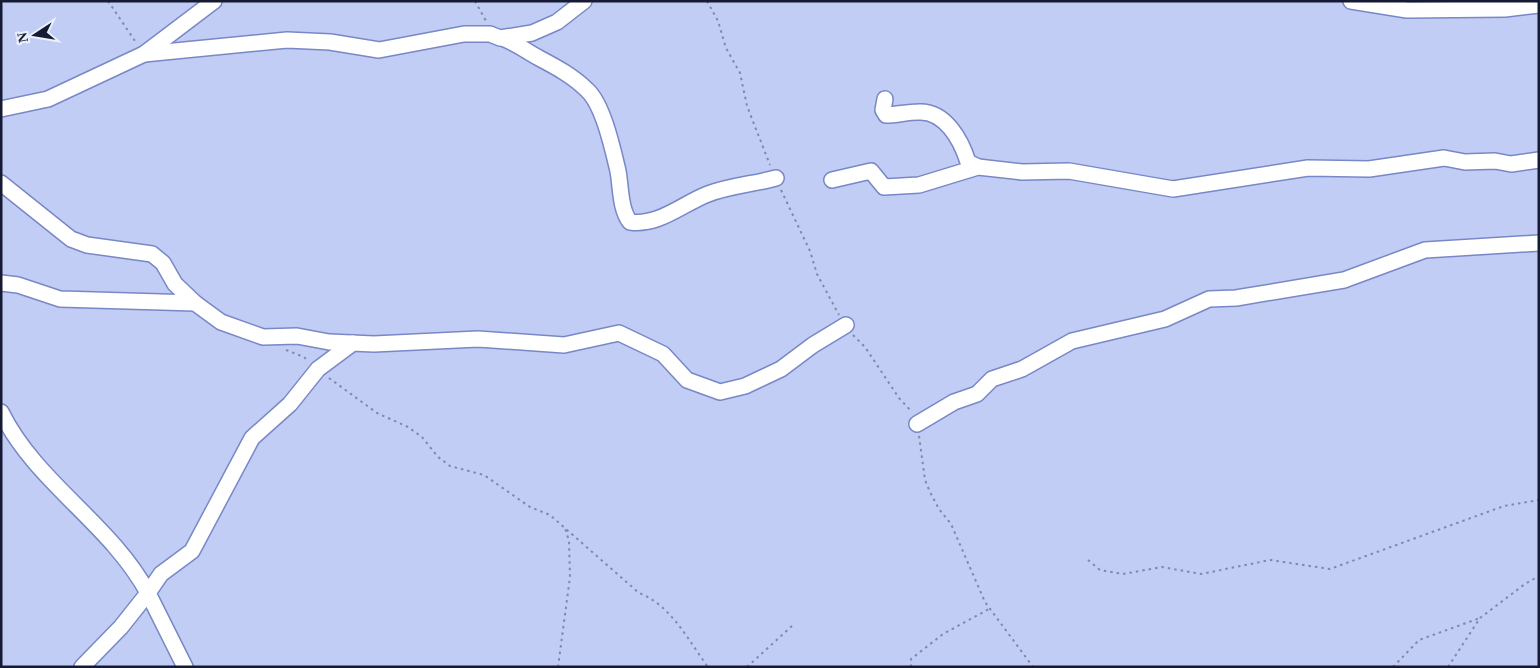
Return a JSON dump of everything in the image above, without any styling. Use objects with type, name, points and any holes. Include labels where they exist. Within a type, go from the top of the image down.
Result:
[{"type":"street","points":[[1,109],[48,99],[144,54],[214,1]]},
{"type":"street","points":[[144,54],[287,40],[330,42],[379,50],[464,34],[495,36],[532,33],[557,22],[584,1]]},
{"type":"street","points":[[1351,1],[1407,10],[1505,9],[1539,5]]},
{"type":"street","points":[[495,36],[515,43],[565,72],[589,91],[601,114],[623,194],[624,214],[630,222],[641,224],[661,218],[710,193],[776,178]]},
{"type":"street","points":[[884,99],[883,110],[886,115],[920,111],[934,115],[953,129],[963,144],[968,162],[978,167],[1022,172],[1069,172],[1173,189],[1308,168],[1369,169],[1444,158],[1511,164],[1539,160]]},
{"type":"street","points":[[832,180],[871,171],[884,187],[897,187],[940,180],[978,167]]},
{"type":"street","points":[[1,183],[71,239],[86,245],[152,254],[163,263],[175,284],[195,303],[221,322],[263,338],[297,336],[329,342],[353,343],[478,339],[564,345],[619,333],[663,354],[686,380],[720,392],[745,386],[781,369],[813,345],[846,325]]},
{"type":"street","points":[[917,424],[954,402],[977,394],[992,379],[1022,369],[1072,341],[1165,319],[1209,299],[1236,298],[1344,280],[1425,250],[1539,243]]},
{"type":"street","points":[[1,283],[18,285],[60,299],[195,303]]},
{"type":"street","points":[[82,667],[121,627],[161,574],[192,551],[252,438],[290,404],[318,369],[353,343]]},
{"type":"street","points":[[1,412],[11,432],[42,471],[115,544],[148,593],[185,667]]},
{"type":"path","points":[[108,1],[144,54]]},
{"type":"path","points":[[475,1],[495,36]]},
{"type":"path","points":[[707,1],[718,21],[726,48],[735,60],[747,106],[776,178],[810,251],[817,274],[846,325],[864,347],[898,398],[910,408],[917,424],[925,480],[939,509],[951,524],[973,578],[989,609],[1033,667]]},
{"type":"path","points":[[282,350],[304,357],[377,413],[408,427],[422,437],[438,457],[450,466],[484,474],[517,499],[550,515],[565,526],[639,593],[653,598],[669,612],[708,667]]},
{"type":"path","points":[[1088,560],[1100,570],[1123,574],[1162,566],[1201,574],[1270,560],[1330,569],[1504,506],[1539,500]]},
{"type":"path","points":[[558,667],[570,577],[569,541],[565,526]]},
{"type":"path","points":[[1393,667],[1419,640],[1480,618],[1525,584],[1539,576]]},
{"type":"path","points":[[911,667],[911,659],[943,634],[989,609]]},
{"type":"path","points":[[1448,667],[1480,618]]},
{"type":"path","points":[[747,667],[792,626]]}]
